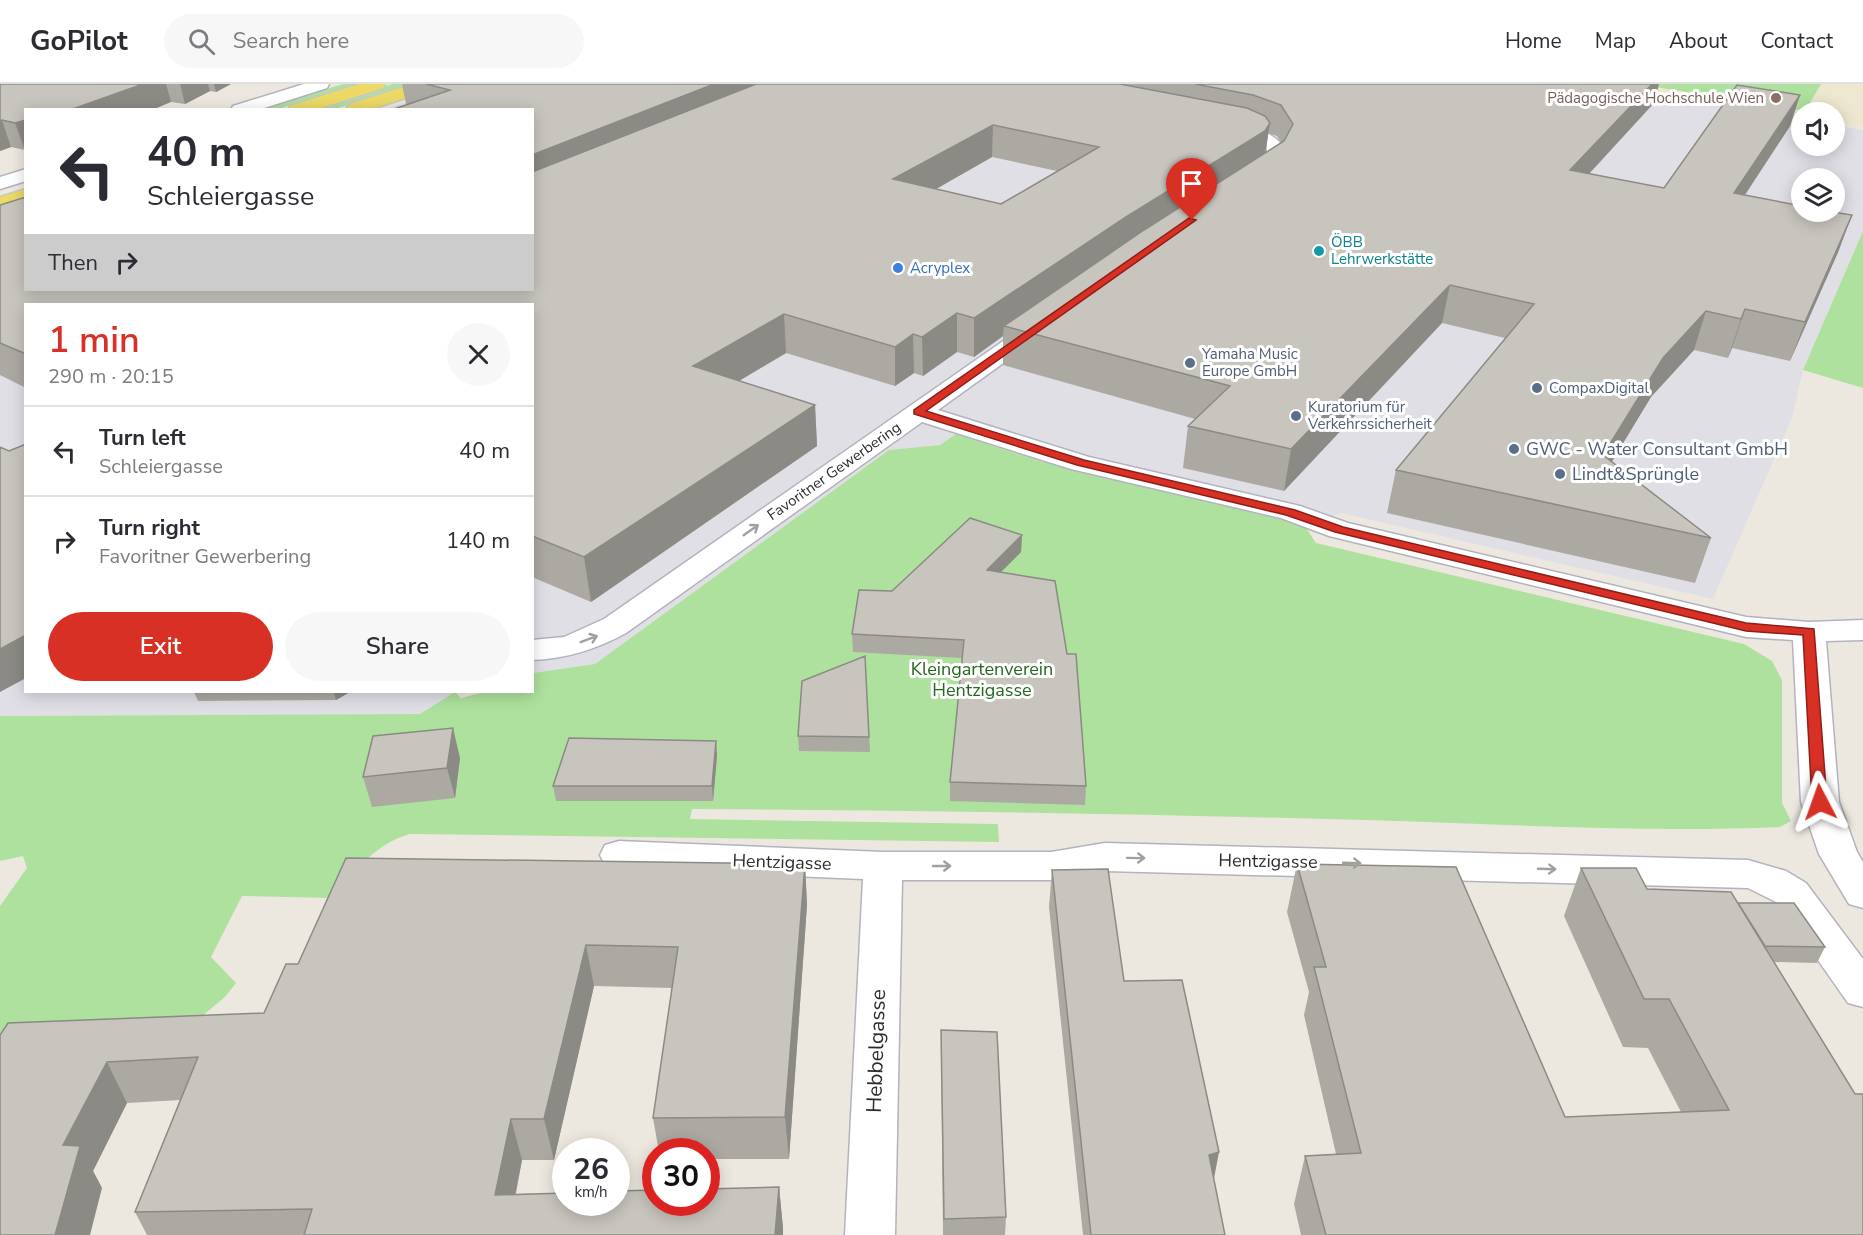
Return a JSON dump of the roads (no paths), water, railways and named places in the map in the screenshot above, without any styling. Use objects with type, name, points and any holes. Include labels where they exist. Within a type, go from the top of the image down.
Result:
[{"type":"main road","points":[[302,108],[377,84]]},
{"type":"main road","points":[[357,108],[430,84]]},
{"type":"main road","points":[[0,204],[24,196]]},
{"type":"main road","points":[[0,224],[24,216]]},
{"type":"street","points":[[244,108],[321,84]]},
{"type":"street","points":[[1211,125],[1260,137],[1270,142],[1276,149],[1277,155],[1271,168],[1231,194]]},
{"type":"street","points":[[0,183],[24,176]]},
{"type":"street","name":"Favoritner Gewerbering","points":[[534,650],[556,648],[598,636],[1058,313]]},
{"type":"street","points":[[918,412],[1081,463],[1290,513],[1351,532],[1746,627],[1809,632],[1863,630]]},
{"type":"street","points":[[1809,632],[1820,802],[1838,854],[1863,894]]},
{"type":"street","name":"Hentzigasse","points":[[619,855],[883,866],[1051,866],[1105,857],[1748,874],[1772,881],[1792,893],[1863,991]]},
{"type":"street","name":"Hebbelgasse","points":[[870,1235],[883,866]]},
{"type":"place","name":"Pädagogische Hochschule Wien","points":[[1776,98]]},
{"type":"place","name":"ÖBB Lehrwerkstätte","points":[[1319,251]]},
{"type":"place","name":"Acryplex","points":[[898,268]]},
{"type":"place","name":"Yamaha Music Europe GmbH","points":[[1190,363]]},
{"type":"place","name":"CompaxDigital","points":[[1537,388]]},
{"type":"place","name":"Kuratorium für Verkehrssicherheit","points":[[1296,416]]},
{"type":"place","name":"GWC - Water Consultant GmbH","points":[[1514,449]]},
{"type":"place","name":"Lindt&Sprüngle","points":[[1560,474]]},
{"type":"park label","name":"Kleingartenverein Hentzigasse","points":[[982,679]]}]
